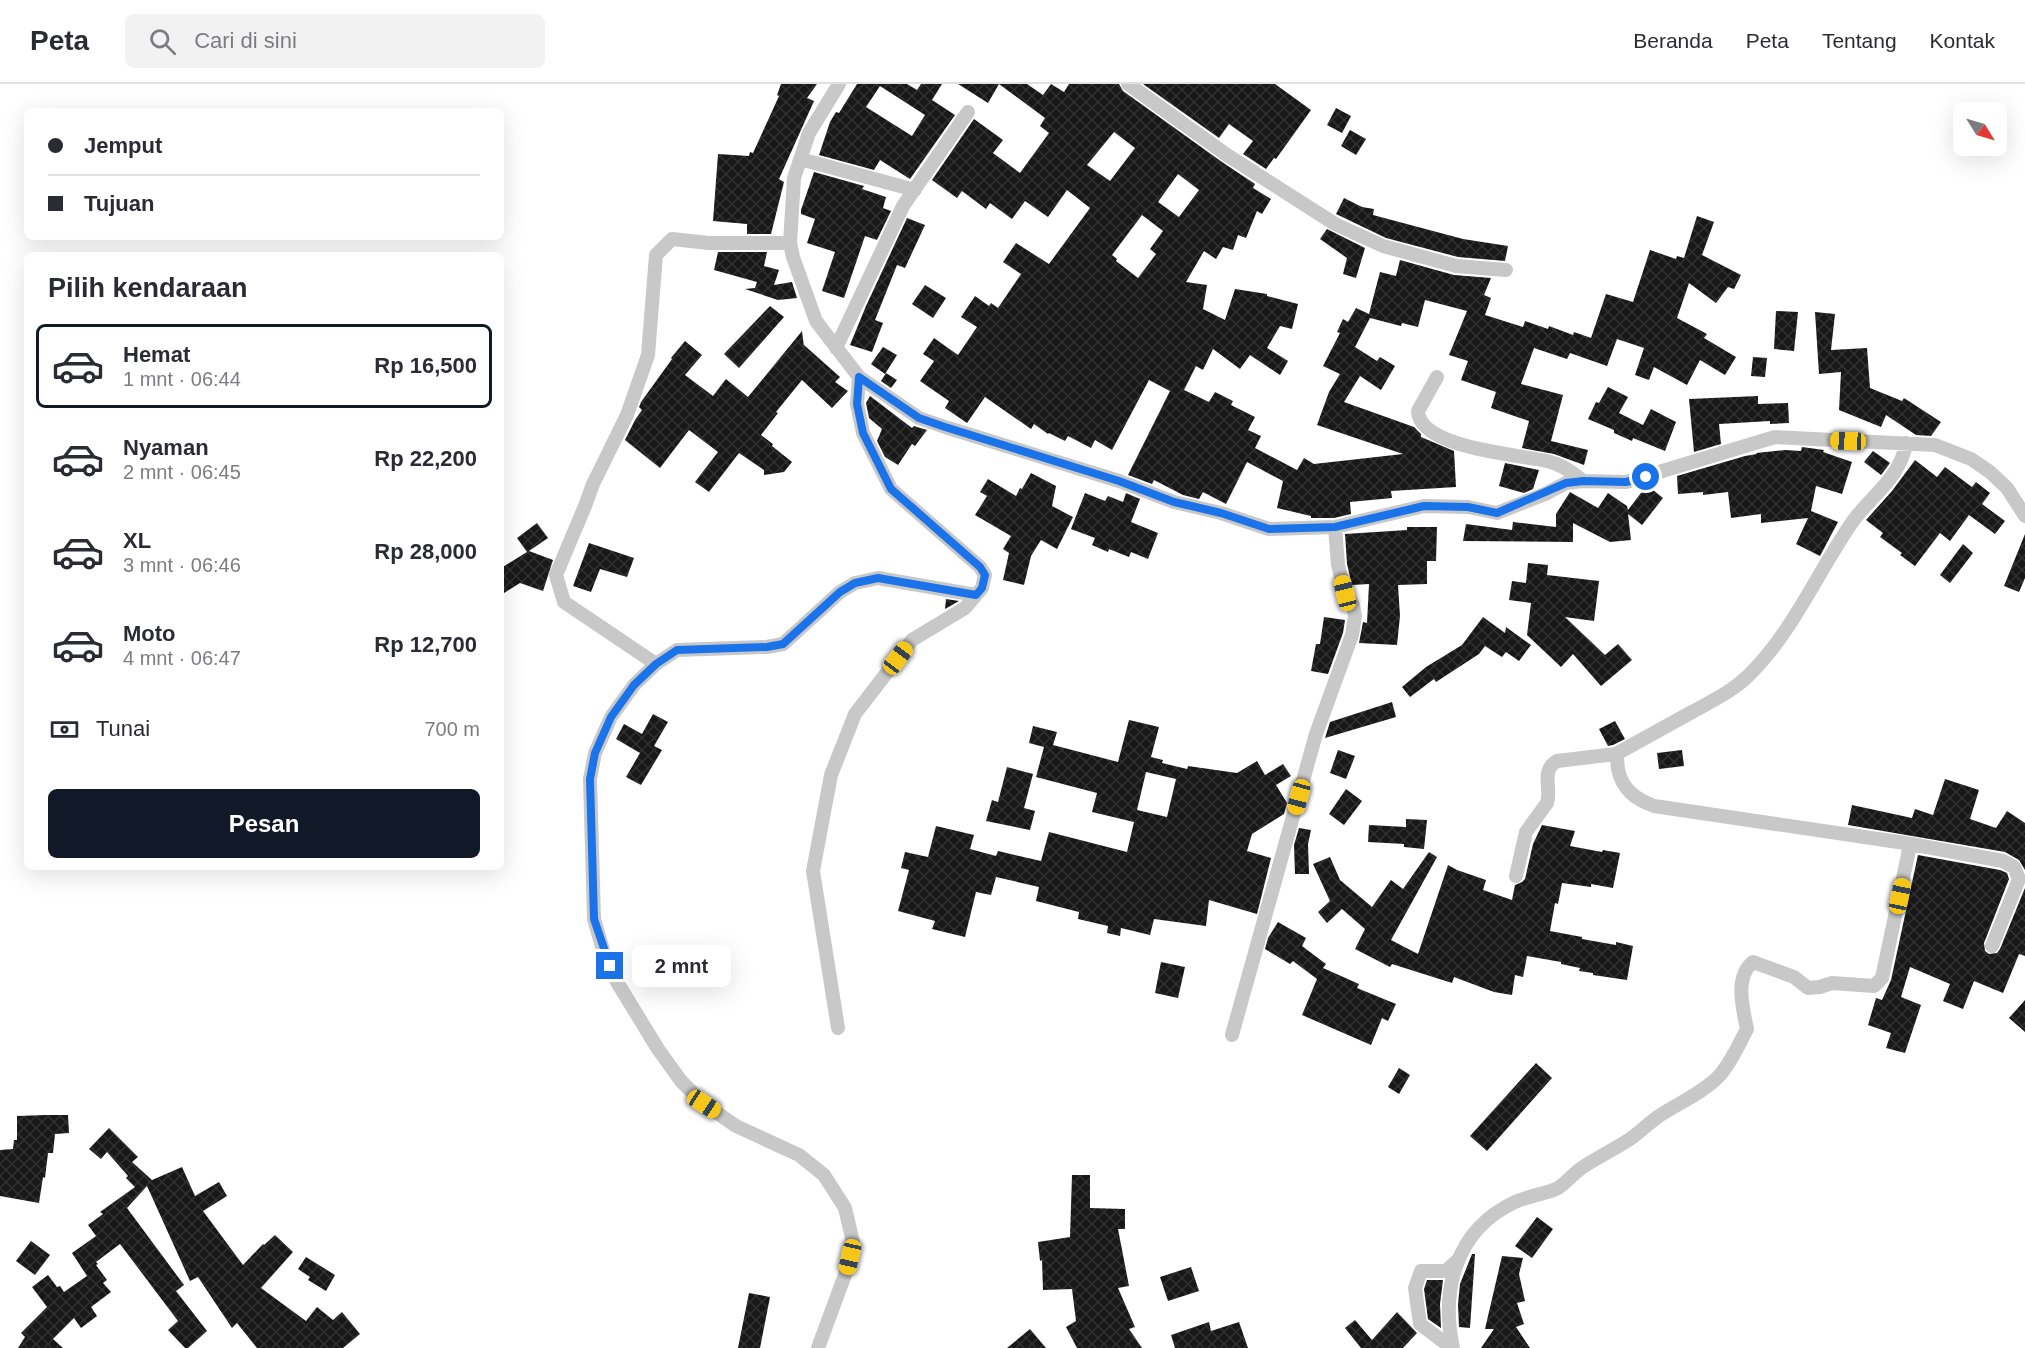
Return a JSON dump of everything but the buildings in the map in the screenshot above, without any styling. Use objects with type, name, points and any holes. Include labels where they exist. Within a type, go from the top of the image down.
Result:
[{"type":"street","points":[[838,84],[809,133],[794,178],[790,243],[793,256],[816,321],[836,348],[859,377],[919,418],[1119,481],[1174,502],[1221,513],[1269,529],[1335,527],[1424,506],[1468,507],[1497,513],[1566,483],[1626,482],[1775,437],[1935,445],[1971,459],[1990,472],[2007,488],[2025,516]]},
{"type":"street","points":[[1128,84],[1227,155],[1335,224],[1383,246],[1456,266],[1506,270]]},
{"type":"street","points":[[836,348],[903,206],[968,112]]},
{"type":"street","points":[[800,159],[915,190]]},
{"type":"street","points":[[656,664],[564,602],[556,575],[592,484],[627,415],[648,355],[656,255],[672,239],[709,243],[790,243]]},
{"type":"street","points":[[838,1028],[813,871],[831,775],[855,714],[912,640],[965,608],[982,588],[985,575],[980,567],[891,489],[863,433],[857,404],[859,377]]},
{"type":"street","points":[[1437,377],[1418,411],[1421,422],[1436,433],[1465,446],[1532,460],[1545,460],[1558,465],[1583,481]]},
{"type":"street","points":[[1516,876],[1526,832],[1549,798],[1547,776],[1552,764],[1557,761],[1616,754],[1730,691],[1749,676],[1786,629],[1830,555],[1859,513],[1891,478],[1899,466],[1906,443]]},
{"type":"street","points":[[1232,1035],[1316,734],[1352,634],[1355,616],[1353,605],[1345,593],[1338,565],[1335,527]]},
{"type":"street","points":[[818,1348],[846,1272],[853,1242],[845,1208],[824,1174],[799,1155],[736,1126],[704,1104],[681,1081],[658,1049],[617,982],[603,950],[594,919],[590,779],[595,753],[611,717],[634,685],[656,664],[677,650],[767,647],[783,644],[840,592],[855,583],[878,578],[976,595]]},
{"type":"street","points":[[1616,754],[1619,775],[1625,789],[1641,802],[1654,806],[1905,843],[2003,861],[2014,867],[2019,879],[1992,946]]},
{"type":"street","points":[[1453,1348],[1448,1326],[1451,1285],[1458,1260],[1471,1237],[1489,1216],[1516,1201],[1557,1189],[1582,1167],[1628,1140],[1659,1116],[1711,1084],[1720,1075],[1747,1029],[1742,1005],[1743,975],[1747,967],[1753,962],[1794,976],[1808,988],[1832,983],[1874,986],[1880,982],[1909,850],[1905,843]]},
{"type":"street","points":[[1453,1348],[1419,1324],[1415,1288],[1421,1271],[1446,1271],[1458,1260]]},
{"type":"route","points":[[610,966],[594,919],[590,779],[595,753],[611,717],[634,685],[656,664],[677,650],[767,647],[783,644],[840,592],[855,583],[878,578],[895,579],[976,595],[982,588],[985,575],[980,567],[891,489],[863,433],[857,404],[859,377],[919,418],[1119,481],[1174,502],[1221,513],[1269,529],[1335,527],[1424,506],[1468,507],[1497,513],[1566,483],[1626,482],[1646,477]]}]
